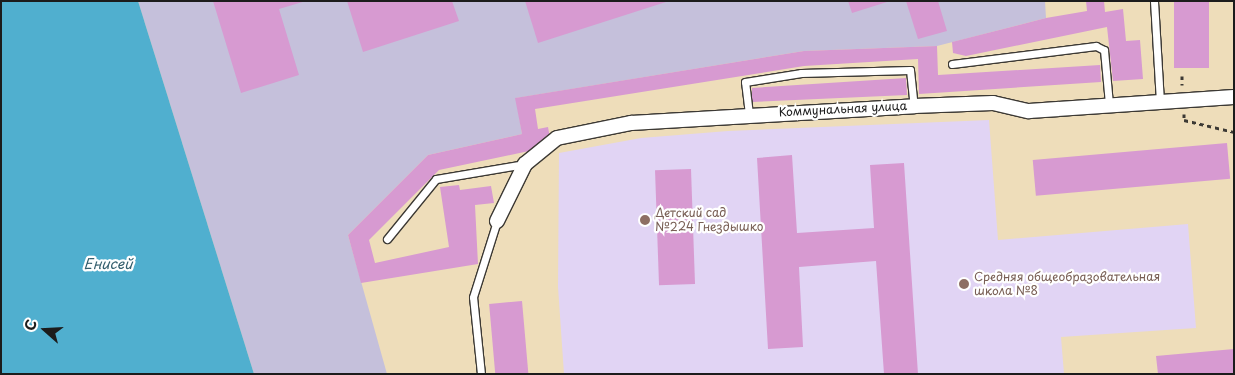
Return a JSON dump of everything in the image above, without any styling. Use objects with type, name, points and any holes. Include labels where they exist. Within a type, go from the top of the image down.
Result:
[{"type":"street","name":"Коммунальная улица","points":[[497,221],[525,164],[556,138],[631,123],[749,114],[993,103],[1029,111],[1160,100],[1234,97]]},
{"type":"lane","points":[[1154,1],[1160,100]]},
{"type":"lane","points":[[952,64],[1096,46],[1104,50],[1109,104]]},
{"type":"lane","points":[[749,114],[745,82],[801,73],[910,70],[914,106]]},
{"type":"lane","points":[[387,238],[436,179],[525,164]]},
{"type":"lane","points":[[481,374],[473,298],[497,221]]},
{"type":"shaded area","points":[[138,1],[1045,1],[1046,18],[937,46],[804,51],[516,98],[522,134],[428,155],[348,235],[387,374],[254,374]]},
{"type":"shaded area","name":"Средняя общеобразовательная школа №8","points":[[989,120],[998,240],[1188,224],[1196,328],[1061,337],[1064,374],[564,374],[558,287],[559,153],[641,138],[728,131]]},
{"type":"water","name":"Енисей","points":[[1,1],[138,1],[254,374],[1,374]]},
{"type":"building","points":[[213,1],[306,1],[279,9],[299,75],[241,93]]},
{"type":"building","points":[[347,1],[452,1],[459,21],[363,52]]},
{"type":"building","points":[[525,1],[666,1],[666,2],[538,43]]},
{"type":"building","points":[[848,1],[887,1],[887,2],[852,13]]},
{"type":"building","points":[[906,1],[938,1],[947,31],[918,39]]},
{"type":"building","points":[[1086,1],[1104,1],[1105,12],[1123,9],[1126,41],[1140,40],[1143,79],[1113,81],[1107,27],[966,56],[953,53],[952,42],[1046,18],[1087,11]]},
{"type":"building","points":[[1174,1],[1209,1],[1209,68],[1174,68]]},
{"type":"building","points":[[937,46],[938,75],[1100,65],[1101,82],[919,94],[918,59],[804,66],[535,109],[538,129],[548,127],[550,138],[529,151],[439,170],[369,240],[375,263],[449,247],[440,187],[459,185],[460,190],[491,186],[494,203],[475,205],[478,264],[361,283],[348,235],[428,155],[522,134],[515,98],[804,51]]},
{"type":"building","points":[[906,78],[907,95],[752,102],[752,88]]},
{"type":"building","points":[[1227,143],[1230,179],[1036,196],[1033,160]]},
{"type":"building","points":[[792,155],[797,233],[874,228],[870,165],[904,163],[918,374],[884,374],[876,261],[799,267],[803,347],[768,349],[757,158]]},
{"type":"building","points":[[691,169],[695,284],[659,285],[655,170]]},
{"type":"building","points":[[522,301],[528,374],[495,374],[489,304]]},
{"type":"building","points":[[1234,349],[1234,374],[1158,374],[1156,356]]},
{"type":"place","name":"Детский сад №224 Гнездышко","points":[[645,220]]},
{"type":"place","name":"Средняя общеобразовательная школа №8","points":[[964,284]]}]
